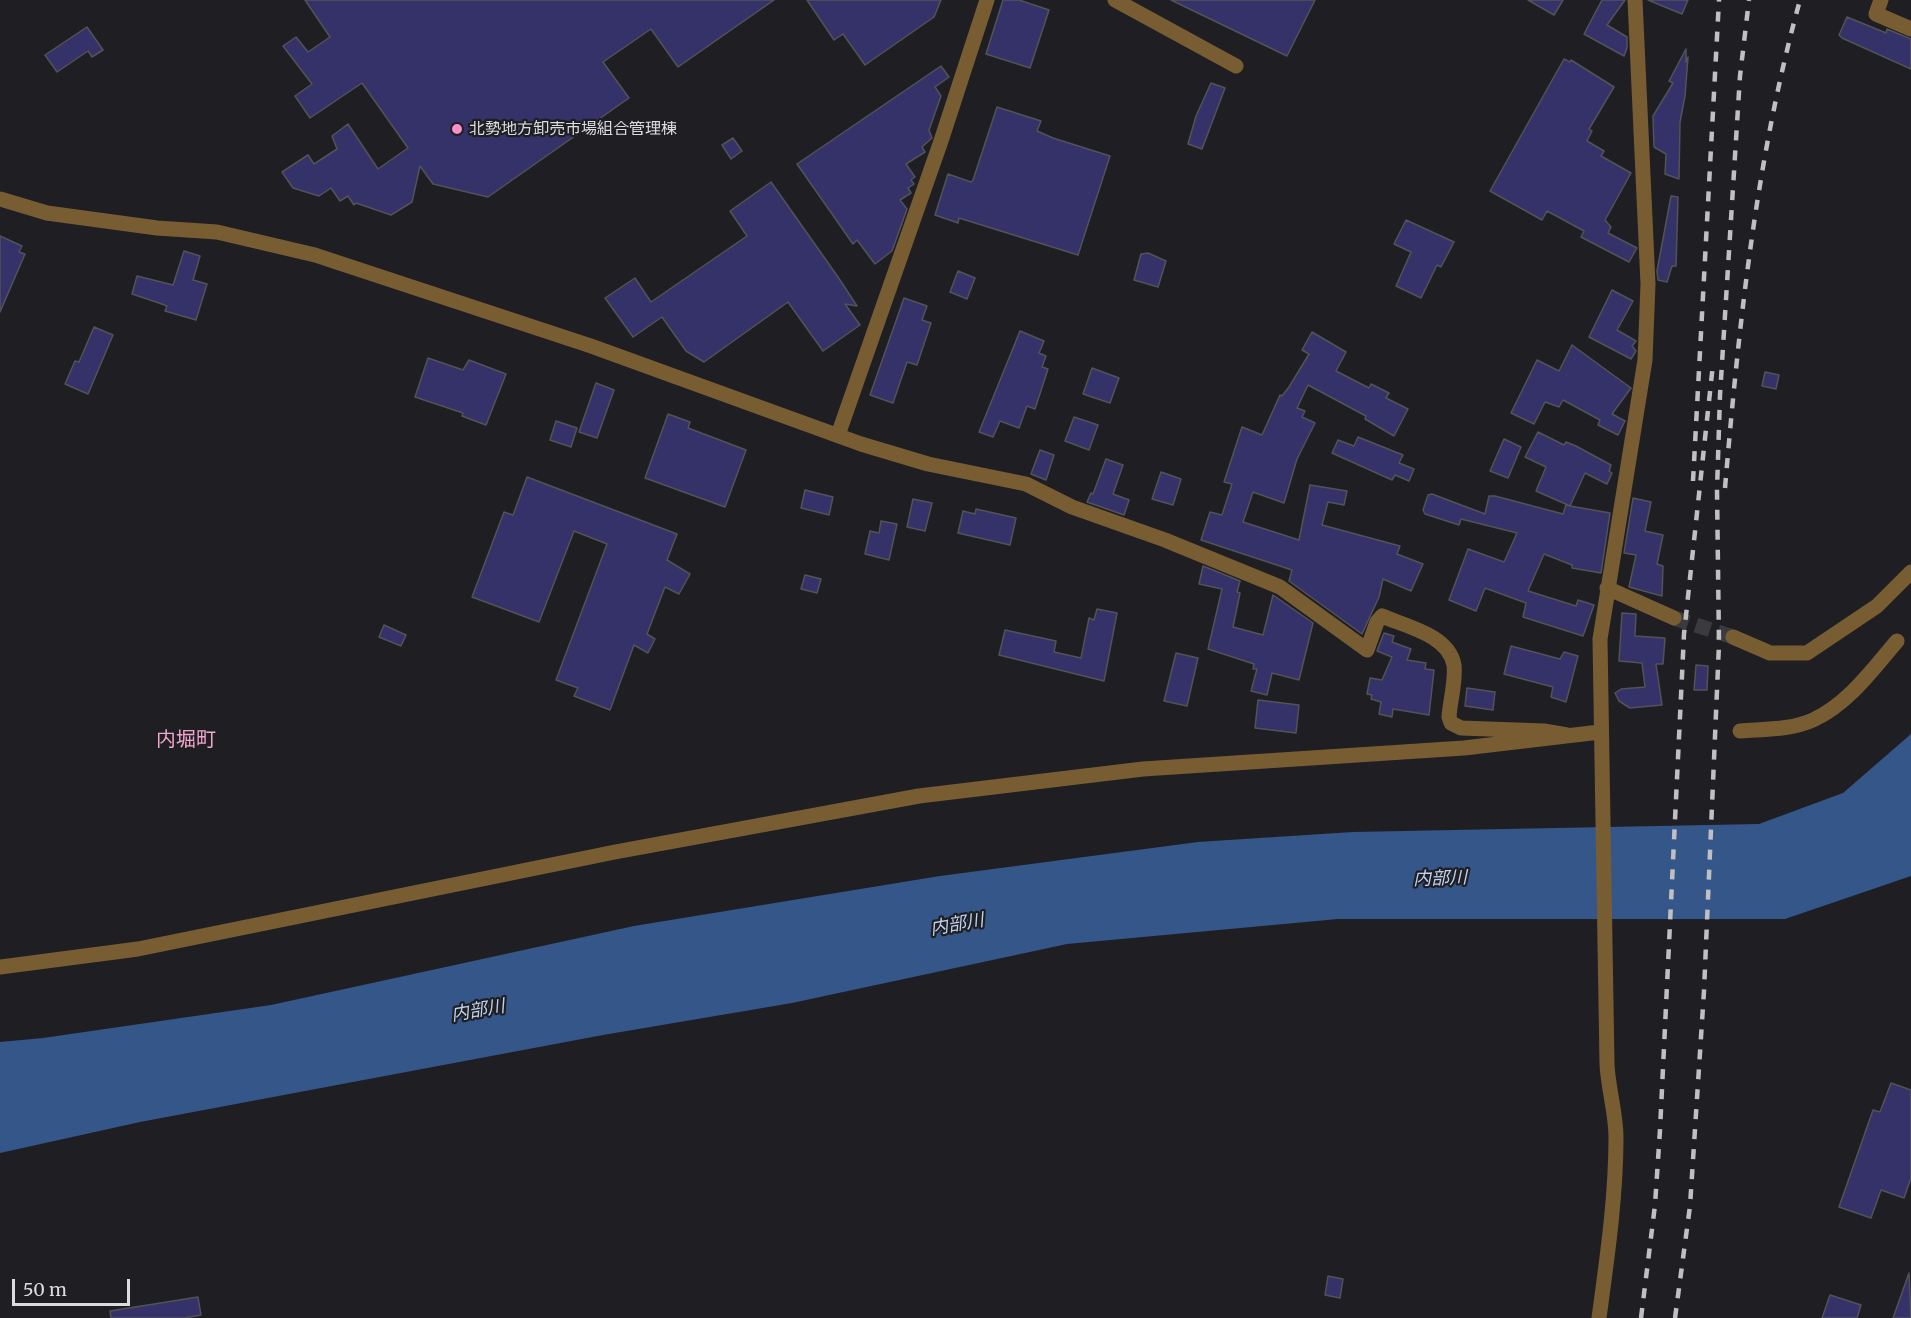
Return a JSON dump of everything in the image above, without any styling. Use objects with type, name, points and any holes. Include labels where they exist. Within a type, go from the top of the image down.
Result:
[{"type":"street","points":[[838,435],[934,163],[987,0]]},
{"type":"street","points":[[1115,0],[1236,66]]},
{"type":"street","points":[[1599,1318],[1614,1212],[1616,1156],[1616,1134],[1608,1089],[1607,1064],[1600,639],[1633,447],[1645,360],[1648,284],[1635,0]]},
{"type":"street","points":[[1881,0],[1876,14],[1911,29]]},
{"type":"street","points":[[0,199],[47,213],[157,228],[217,232],[326,258],[591,346],[838,435],[928,464],[1026,484],[1072,507],[1242,570],[1280,587],[1367,650],[1377,622],[1382,616],[1432,637],[1448,648],[1454,665],[1449,717],[1452,723],[1461,728],[1544,731],[1567,735]]},
{"type":"street","points":[[1733,637],[1770,653],[1807,653],[1877,606],[1911,572]]},
{"type":"street","points":[[1607,588],[1674,618]]},
{"type":"street","points":[[1740,731],[1785,728],[1813,720],[1844,700],[1897,641]]},
{"type":"street","points":[[0,967],[149,948],[615,852],[919,796],[1143,769],[1464,748],[1600,732]]},
{"type":"water","name":"内部川","points":[[1911,734],[1911,876],[1785,919],[1338,919],[1067,944],[792,1003],[603,1035],[140,1122],[0,1153],[0,1042],[43,1038],[271,1005],[634,926],[940,876],[1198,842],[1353,832],[1759,824],[1843,793]]},
{"type":"building","name":"北勢地方卸売市場組合管理棟","points":[[305,0],[774,0],[678,67],[651,29],[603,62],[629,98],[488,197],[433,184],[420,166],[412,202],[391,215],[356,203],[354,205],[348,196],[340,201],[331,188],[319,196],[293,188],[282,172],[308,155],[314,164],[337,149],[332,136],[348,124],[378,169],[408,148],[362,83],[310,118],[295,96],[312,84],[283,46],[296,37],[308,52],[330,37]]},
{"type":"building","points":[[807,0],[941,0],[934,17],[865,65],[843,34],[834,40]]},
{"type":"building","points":[[1003,0],[1019,0],[1049,10],[1030,68],[986,54]]},
{"type":"building","points":[[1171,0],[1315,0],[1287,56]]},
{"type":"building","points":[[1528,0],[1563,0],[1554,15]]},
{"type":"building","points":[[1602,0],[1625,0],[1607,25],[1627,37],[1624,56],[1584,34]]},
{"type":"building","points":[[1648,0],[1688,0],[1682,14]]},
{"type":"building","points":[[1847,17],[1886,33],[1887,29],[1911,39],[1911,69],[1842,38],[1839,35]]},
{"type":"building","points":[[87,27],[103,50],[92,57],[88,51],[57,72],[45,55]]},
{"type":"building","points":[[1686,49],[1686,62],[1688,57],[1680,122],[1679,179],[1665,174],[1666,154],[1654,147],[1653,116],[1673,83],[1669,81]]},
{"type":"building","points":[[1564,59],[1570,62],[1571,60],[1614,87],[1589,129],[1592,131],[1587,141],[1604,151],[1601,156],[1631,173],[1605,220],[1611,227],[1608,233],[1637,248],[1629,262],[1581,237],[1584,231],[1547,211],[1542,220],[1490,191]]},
{"type":"building","points":[[941,66],[949,77],[935,87],[941,96],[929,130],[932,138],[922,147],[925,152],[906,164],[915,177],[911,180],[914,184],[908,188],[911,193],[900,200],[907,209],[892,251],[875,264],[857,240],[853,244],[797,164]]},
{"type":"building","points":[[1211,83],[1225,88],[1202,149],[1188,144],[1196,116]]},
{"type":"building","points":[[997,107],[1041,121],[1037,131],[1053,138],[1110,156],[1078,255],[959,218],[958,223],[935,215],[948,174],[971,182],[973,180]]},
{"type":"building","points":[[733,138],[742,151],[731,159],[722,145]]},
{"type":"building","points":[[771,182],[857,306],[845,304],[860,325],[823,351],[788,302],[704,362],[686,351],[662,317],[633,337],[605,298],[635,278],[651,302],[747,236],[730,211]]},
{"type":"building","points":[[1671,196],[1678,197],[1676,266],[1672,266],[1667,282],[1658,280],[1657,271]]},
{"type":"building","points":[[1406,220],[1454,242],[1441,267],[1437,265],[1421,298],[1396,286],[1411,252],[1394,244]]},
{"type":"building","points":[[0,236],[22,246],[19,252],[25,254],[0,312]]},
{"type":"building","points":[[184,251],[200,256],[193,280],[207,284],[196,320],[165,311],[167,306],[132,294],[137,276],[173,285]]},
{"type":"building","points":[[1148,253],[1166,261],[1158,287],[1134,280],[1141,254]]},
{"type":"building","points":[[958,271],[975,278],[967,299],[950,292]]},
{"type":"building","points":[[1612,290],[1633,301],[1617,330],[1636,341],[1632,346],[1636,351],[1631,359],[1589,337]]},
{"type":"building","points":[[904,298],[927,306],[922,320],[931,323],[917,365],[907,362],[893,403],[870,395]]},
{"type":"building","points":[[94,327],[113,335],[88,394],[65,384],[75,361],[79,362]]},
{"type":"building","points":[[1020,331],[1044,341],[1039,353],[1046,356],[1042,367],[1048,369],[1035,409],[1027,406],[1019,428],[1000,421],[993,437],[979,432]]},
{"type":"building","points":[[1312,332],[1346,352],[1336,371],[1369,388],[1371,384],[1389,393],[1386,398],[1408,409],[1394,436],[1365,419],[1366,416],[1308,385],[1297,408],[1305,411],[1302,417],[1315,423],[1297,459],[1284,503],[1253,492],[1243,522],[1299,540],[1310,485],[1347,491],[1344,505],[1328,502],[1322,525],[1400,546],[1397,554],[1423,564],[1411,591],[1383,579],[1379,597],[1362,634],[1289,581],[1292,570],[1201,540],[1210,512],[1222,515],[1232,484],[1224,482],[1242,427],[1262,435],[1280,395],[1282,396],[1289,387],[1309,354],[1302,350]]},
{"type":"building","points":[[1572,345],[1631,388],[1612,414],[1625,421],[1618,435],[1598,425],[1600,420],[1563,400],[1559,407],[1545,402],[1534,424],[1511,413],[1537,360],[1559,371]]},
{"type":"building","points":[[428,358],[463,370],[469,360],[506,374],[486,425],[462,416],[463,413],[415,397]]},
{"type":"building","points":[[1092,368],[1119,378],[1110,403],[1083,394]]},
{"type":"building","points":[[1765,372],[1779,375],[1776,389],[1762,386]]},
{"type":"building","points":[[596,383],[614,390],[597,438],[579,432]]},
{"type":"building","points":[[668,414],[690,422],[688,428],[746,450],[725,507],[645,478]]},
{"type":"building","points":[[1074,417],[1098,425],[1089,450],[1065,441]]},
{"type":"building","points":[[556,421],[577,428],[571,447],[550,440]]},
{"type":"building","points":[[1538,432],[1564,445],[1566,442],[1576,446],[1611,465],[1609,471],[1612,473],[1607,484],[1585,473],[1570,506],[1536,491],[1546,467],[1525,457]]},
{"type":"building","points":[[1358,437],[1403,455],[1399,463],[1414,469],[1409,481],[1395,475],[1392,480],[1332,453],[1338,440],[1354,446]]},
{"type":"building","points":[[1504,439],[1521,447],[1508,478],[1490,471]]},
{"type":"building","points":[[1040,450],[1054,455],[1046,480],[1031,474]]},
{"type":"building","points":[[1106,459],[1123,465],[1113,494],[1129,500],[1124,515],[1087,502],[1091,493],[1093,494]]},
{"type":"building","points":[[1161,472],[1181,479],[1173,505],[1152,499]]},
{"type":"building","points":[[527,477],[677,534],[667,560],[690,574],[679,594],[665,587],[647,634],[655,639],[648,653],[634,645],[610,710],[574,696],[578,688],[556,680],[607,544],[574,531],[539,622],[472,597],[504,512],[513,515]]},
{"type":"building","points":[[805,490],[833,497],[829,515],[801,508]]},
{"type":"building","points":[[1432,494],[1485,514],[1489,496],[1563,514],[1566,505],[1610,513],[1601,573],[1572,568],[1572,565],[1544,554],[1528,591],[1576,606],[1578,600],[1594,605],[1583,636],[1523,617],[1526,603],[1485,588],[1476,611],[1449,600],[1468,549],[1504,562],[1517,533],[1461,519],[1459,525],[1425,514],[1423,510],[1428,495]]},
{"type":"building","points":[[1633,498],[1651,502],[1645,531],[1663,535],[1657,564],[1663,566],[1662,596],[1629,587],[1636,555],[1624,553]]},
{"type":"building","points":[[913,499],[932,503],[925,531],[907,527]]},
{"type":"building","points":[[976,509],[1016,518],[1010,545],[958,533],[963,511],[975,514]]},
{"type":"building","points":[[881,521],[897,524],[889,560],[865,554],[870,531],[879,533]]},
{"type":"building","points":[[1203,566],[1240,581],[1237,592],[1240,593],[1233,627],[1263,635],[1273,595],[1313,623],[1299,680],[1272,673],[1267,695],[1251,691],[1257,669],[1253,669],[1254,664],[1208,649],[1222,589],[1199,584]]},
{"type":"building","points":[[805,575],[821,579],[817,593],[801,589]]},
{"type":"building","points":[[1097,609],[1117,613],[1104,681],[999,655],[1005,630],[1056,641],[1054,652],[1081,658],[1089,618],[1094,620]]},
{"type":"building","points":[[1622,613],[1636,614],[1635,636],[1665,638],[1663,664],[1656,664],[1662,705],[1630,708],[1619,701],[1615,693],[1621,689],[1645,687],[1642,663],[1619,661]]},
{"type":"building","points":[[384,625],[406,635],[401,646],[379,637]]},
{"type":"building","points":[[1384,633],[1394,636],[1392,642],[1411,649],[1407,660],[1426,663],[1425,669],[1434,670],[1429,715],[1393,709],[1392,717],[1379,714],[1381,702],[1371,699],[1372,695],[1367,694],[1370,678],[1382,680],[1392,657],[1377,651]]},
{"type":"building","points":[[1511,646],[1560,659],[1564,652],[1578,656],[1566,702],[1551,697],[1553,687],[1504,674]]},
{"type":"building","points":[[1176,653],[1198,658],[1187,706],[1164,701]]},
{"type":"building","points":[[1696,665],[1708,666],[1707,690],[1694,690]]},
{"type":"building","points":[[1467,688],[1495,692],[1493,710],[1465,706]]},
{"type":"building","points":[[1258,700],[1299,705],[1296,733],[1255,728]]},
{"type":"building","points":[[1891,1083],[1911,1090],[1911,1178],[1904,1198],[1881,1190],[1871,1218],[1839,1207],[1873,1110],[1880,1112]]},
{"type":"building","points":[[1909,1273],[1911,1318],[1893,1318]]},
{"type":"building","points":[[1328,1276],[1343,1279],[1340,1298],[1325,1295]]},
{"type":"building","points":[[1830,1295],[1861,1305],[1857,1318],[1822,1318]]},
{"type":"building","points":[[198,1297],[201,1315],[184,1318],[111,1318],[110,1311]]},
{"type":"tunnel","points":[[1674,618],[1733,637]]},
{"type":"railway","points":[[1693,481],[1719,0]]},
{"type":"railway","points":[[1675,1318],[1690,1206],[1704,991],[1719,644],[1717,490],[1720,395],[1740,76],[1749,0]]},
{"type":"railway","points":[[1725,488],[1736,365],[1751,242],[1772,120],[1800,0]]},
{"type":"railway","points":[[1641,1318],[1655,1205],[1660,1130],[1684,634],[1713,364]]},
{"type":"place","name":"北勢地方卸売市場組合管理棟","points":[[457,129]]},
{"type":"district","name":"内堀町","points":[[186,740]]}]
